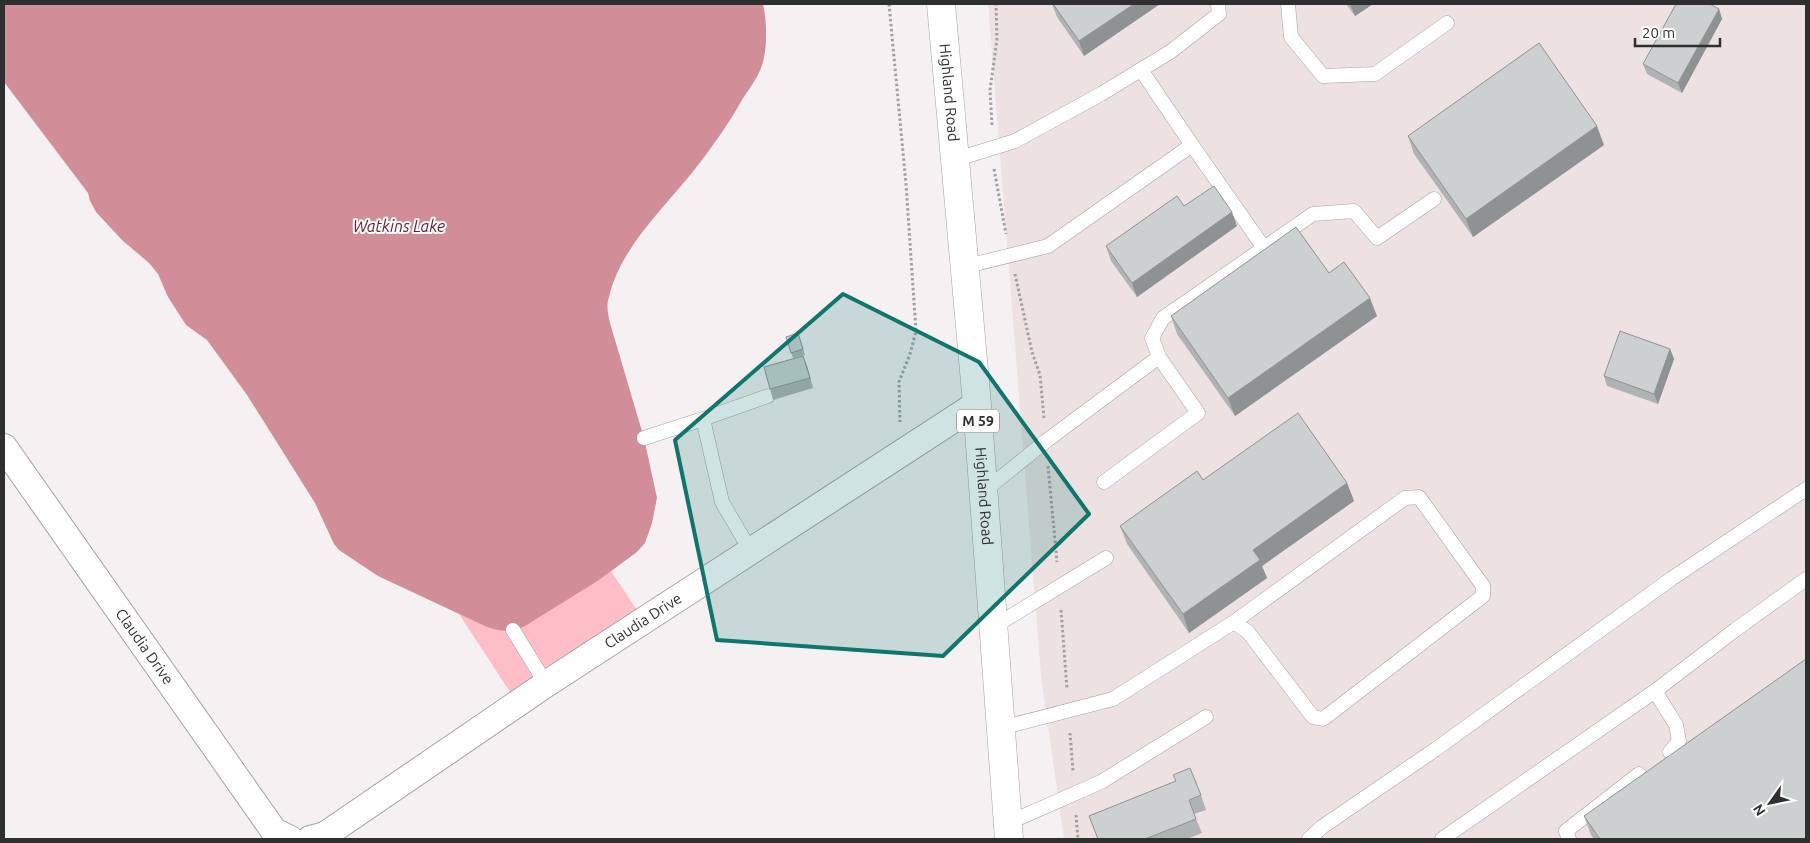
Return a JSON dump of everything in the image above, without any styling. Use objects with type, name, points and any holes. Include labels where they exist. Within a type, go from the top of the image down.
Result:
[{"type":"highway","name":"Highland Road","points":[[941,4],[976,404],[1009,831]]},
{"type":"street","name":"Claudia Drive","points":[[310,839],[325,835],[546,684],[976,404]]},
{"type":"street","name":"Claudia Drive","points":[[4,447],[274,831],[290,839]]},
{"type":"lane","points":[[954,160],[1015,141],[1141,70],[1170,52],[1219,14],[1218,4]]},
{"type":"lane","points":[[1288,4],[1291,37],[1323,76],[1374,74],[1447,23]]},
{"type":"lane","points":[[1141,70],[1264,248]]},
{"type":"lane","points":[[963,267],[1048,246],[1192,145]]},
{"type":"lane","points":[[1104,482],[1198,414],[1159,357],[1152,338],[1163,318],[1313,214],[1354,211],[1377,238],[1434,199]]},
{"type":"lane","points":[[983,492],[1046,441],[1159,357]]},
{"type":"lane","points":[[644,438],[703,420],[768,396]]},
{"type":"lane","points":[[703,420],[722,502],[750,550]]},
{"type":"lane","points":[[1309,839],[1322,827],[1436,749],[1671,579],[1806,489]]},
{"type":"lane","points":[[1001,728],[1113,699],[1234,622],[1405,498],[1419,497],[1483,586],[1483,596],[1323,720],[1313,717],[1248,632],[1234,622]]},
{"type":"lane","points":[[993,627],[1106,558]]},
{"type":"lane","points":[[1442,839],[1655,691],[1735,630],[1806,580]]},
{"type":"lane","points":[[513,630],[546,684]]},
{"type":"lane","points":[[1655,691],[1676,725],[1679,741],[1670,752]]},
{"type":"lane","points":[[1009,831],[1100,782],[1206,717]]},
{"type":"lane","points":[[1563,837],[1639,774]]},
{"type":"path","points":[[889,4],[906,184],[916,331],[910,354],[899,382],[903,451]]},
{"type":"highlighted area","points":[[843,294],[979,362],[1089,514],[943,656],[717,640],[675,440]]},
{"type":"shaded area","points":[[988,4],[1806,4],[1806,839],[1064,839],[1041,676]]},
{"type":"shaded area","points":[[611,571],[637,610],[512,695],[459,614],[497,630],[599,580]]},
{"type":"water","name":"Watkins Lake","points":[[4,4],[763,4],[766,45],[761,68],[757,76],[708,152],[633,245],[615,279],[608,300],[610,323],[644,438],[657,498],[652,523],[645,543],[637,552],[599,580],[525,626],[506,631],[487,627],[378,576],[339,550],[334,544],[315,503],[247,395],[207,340],[186,325],[168,297],[158,274],[149,263],[122,240],[96,212],[88,193],[4,82]]},
{"type":"building","points":[[1053,4],[1134,4],[1079,41]]},
{"type":"building","points":[[1676,4],[1710,4],[1719,9],[1678,83],[1643,64]]},
{"type":"building","points":[[1539,43],[1597,126],[1466,219],[1408,136]]},
{"type":"building","points":[[1214,186],[1232,212],[1132,283],[1106,246],[1177,196],[1184,206]]},
{"type":"building","points":[[1296,227],[1329,273],[1344,262],[1370,298],[1228,398],[1171,316]]},
{"type":"building","points":[[1620,331],[1670,349],[1654,394],[1604,376]]},
{"type":"building","points":[[798,333],[803,349],[791,353],[786,337]]},
{"type":"building","points":[[803,356],[810,378],[770,389],[764,367]]},
{"type":"building","points":[[1298,413],[1347,483],[1253,550],[1260,560],[1183,614],[1120,526],[1197,471],[1203,480]]},
{"type":"building","points":[[1806,659],[1806,839],[1600,839],[1584,816]]},
{"type":"building","points":[[1190,768],[1201,795],[1189,800],[1196,819],[1145,839],[1098,839],[1089,816],[1176,781],[1173,775]]}]
